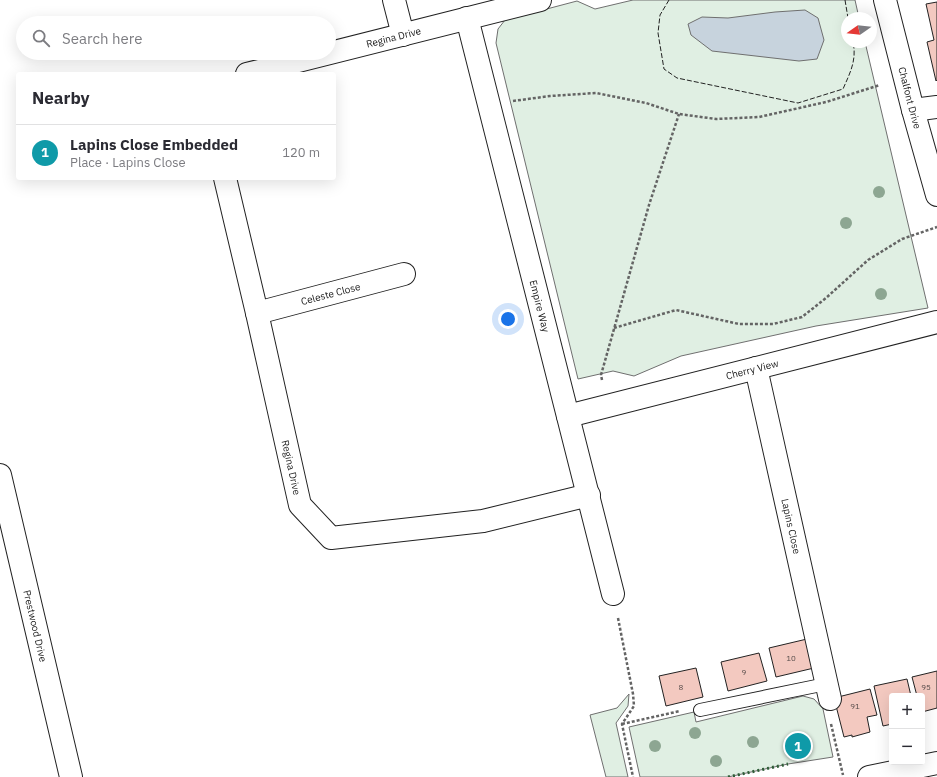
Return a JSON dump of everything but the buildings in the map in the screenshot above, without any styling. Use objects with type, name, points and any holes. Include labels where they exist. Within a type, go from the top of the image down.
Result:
[{"type":"street","points":[[394,0],[403,35]]},
{"type":"street","name":"Regina Drive","points":[[336,52],[540,0]]},
{"type":"street","name":"Chalfont Drive","points":[[885,0],[913,110],[934,170],[937,195]]},
{"type":"street","name":"Empire Way","points":[[467,18],[613,594]]},
{"type":"street","name":"Regina Drive","points":[[255,72],[303,60]]},
{"type":"street","points":[[913,110],[937,106]]},
{"type":"street","name":"Regina Drive","points":[[225,180],[300,505],[331,538],[483,521],[589,496]]},
{"type":"street","name":"Celeste Close","points":[[257,313],[404,274]]},
{"type":"street","name":"Cherry View","points":[[568,416],[937,322]]},
{"type":"street","name":"Lapins Close","points":[[756,368],[828,691]]},
{"type":"street","name":"Prestwood Drive","points":[[0,475],[71,777]]},
{"type":"street","points":[[869,777],[937,763]]},
{"type":"lane","points":[[700,710],[828,691]]},
{"type":"path","points":[[489,104],[550,96],[596,93],[646,103],[679,114],[716,119],[759,117],[826,102],[905,77]]},
{"type":"path","points":[[607,406],[601,375],[649,204],[679,114]]},
{"type":"path","points":[[614,328],[676,310],[739,324],[774,324],[802,317],[826,298],[868,260],[902,239],[937,228]]},
{"type":"path","points":[[613,594],[633,694],[634,706],[622,724],[633,777]]},
{"type":"path","points":[[828,691],[826,704],[843,777]]},
{"type":"path","points":[[622,724],[699,706],[700,710]]},
{"type":"green space","points":[[633,0],[855,0],[858,12],[841,12],[841,48],[866,48],[928,308],[816,326],[681,356],[634,376],[613,371],[578,379],[496,43],[498,29],[505,20],[577,1],[595,9]]},
{"type":"green space","points":[[629,694],[628,706],[616,723],[628,777],[606,777],[590,715],[617,708]]},
{"type":"green space","points":[[803,696],[814,699],[823,709],[833,757],[788,764],[728,777],[640,777],[629,727],[694,712],[696,722]]},
{"type":"shaded area","points":[[805,10],[818,18],[824,40],[817,59],[799,61],[712,51],[691,35],[688,24],[702,17],[728,18]]},
{"type":"hedge","points":[[728,777],[788,764]]},
{"type":"fence","points":[[669,0],[660,15],[658,33],[664,69],[677,78],[798,103],[843,89],[853,61],[854,48]]},
{"type":"fence","points":[[845,0],[847,12]]},
{"type":"place","name":"Lapins Close Embedded","points":[[798,746]]}]
